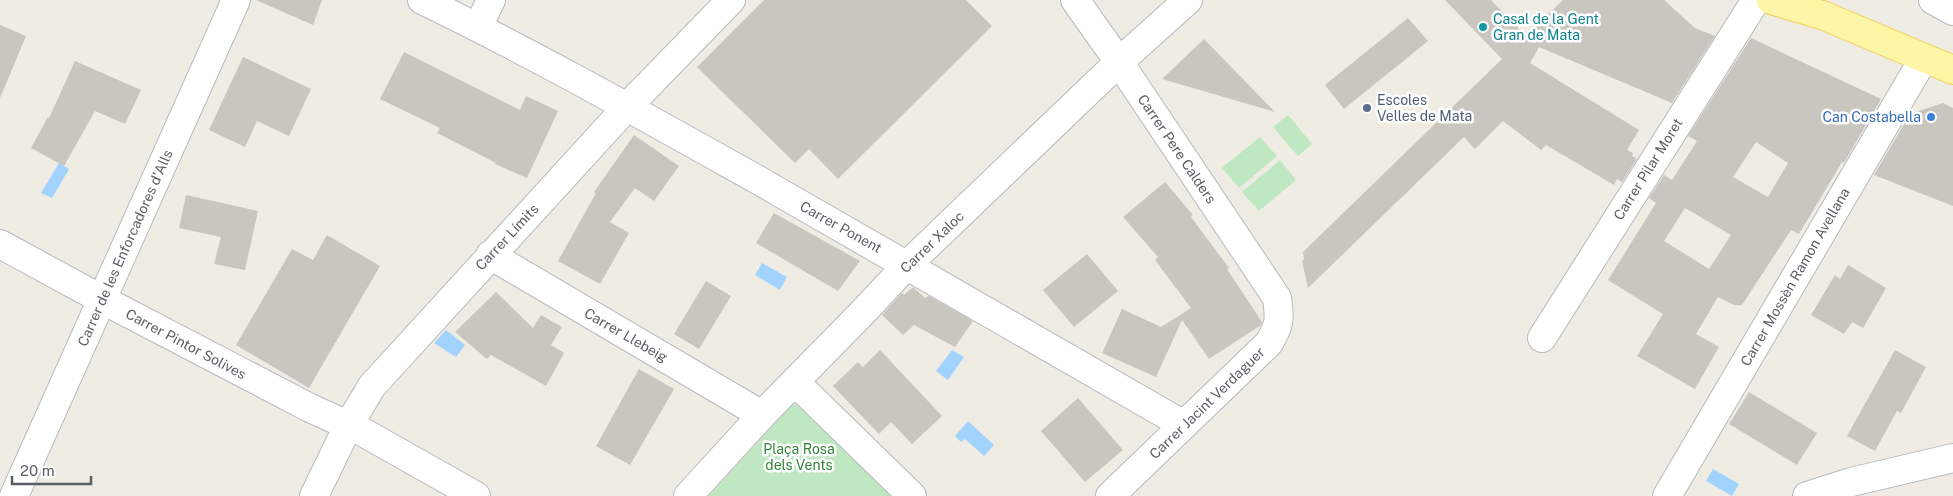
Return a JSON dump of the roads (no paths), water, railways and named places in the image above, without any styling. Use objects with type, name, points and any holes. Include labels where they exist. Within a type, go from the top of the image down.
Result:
[{"type":"main road","points":[[1771,0],[1813,7],[1953,70]]},
{"type":"street","name":"Carrer de les Enforcadores d'Alls","points":[[14,496],[236,0]]},
{"type":"street","name":"Carrer Ponent","points":[[422,0],[626,107],[907,264],[1184,426]]},
{"type":"street","points":[[478,28],[491,0]]},
{"type":"street","name":"Carrer Límits","points":[[314,496],[348,426],[372,386],[626,107],[731,0]]},
{"type":"street","name":"Carrer Pere Calders","points":[[1075,0],[1119,62],[1277,298]]},
{"type":"street","name":"Carrer Xaloc","points":[[688,496],[762,414],[907,264],[1119,62],[1188,0]]},
{"type":"street","name":"Carrer Pilar Moret","points":[[1542,338],[1756,0]]},
{"type":"street","points":[[1933,0],[1953,11]]},
{"type":"street","name":"Carrer Mossèn Ramon Avellana","points":[[1667,496],[1924,58]]},
{"type":"street","name":"Carrer Pintor Solives","points":[[0,244],[102,300],[348,426],[476,496]]},
{"type":"street","name":"Carrer Llebeig","points":[[490,255],[762,414]]},
{"type":"street","name":"Carrer Jacint Verdaguer","points":[[1110,496],[1269,343],[1278,328],[1277,298]]},
{"type":"street","points":[[795,382],[912,496]]},
{"type":"street","points":[[1807,496],[1850,482],[1953,458]]},
{"type":"water","points":[[59,163],[69,169],[52,198],[41,193]]},
{"type":"water","points":[[762,263],[787,277],[780,290],[755,275]]},
{"type":"water","points":[[446,330],[465,345],[456,357],[434,343]]},
{"type":"water","points":[[952,350],[964,357],[948,380],[936,371]]},
{"type":"water","points":[[968,421],[994,445],[984,456],[965,439],[961,442],[955,436]]},
{"type":"water","points":[[1713,469],[1739,484],[1732,496],[1706,481]]},
{"type":"place","name":"Casal de la Gent Gran de Mata","points":[[1483,27]]},
{"type":"place","name":"Escoles Velles de Mata","points":[[1367,108]]},
{"type":"place","name":"Can Costabella","points":[[1931,117]]},
{"type":"park label","name":"Plaça Rosa dels Vents","points":[[799,458]]}]
